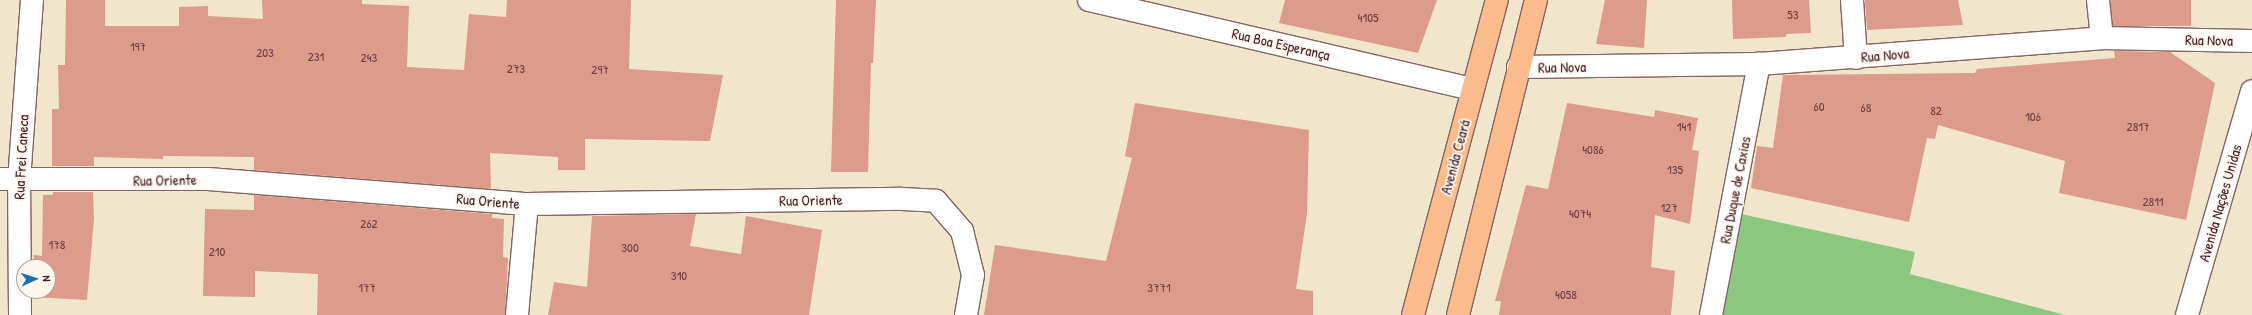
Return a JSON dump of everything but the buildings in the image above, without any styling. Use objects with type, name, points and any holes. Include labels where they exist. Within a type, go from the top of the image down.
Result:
[{"type":"main road","name":"Avenida Ceará","points":[[1414,315],[1472,89],[1497,0]]},
{"type":"main road","points":[[1458,315],[1518,67],[1536,0]]},
{"type":"street","name":"Rua Frei Caneca","points":[[20,315],[9,180],[32,0]]},
{"type":"street","name":"Rua Boa Esperança","points":[[1089,0],[1472,89]]},
{"type":"street","points":[[1852,0],[1856,58]]},
{"type":"street","points":[[2098,0],[2102,38]]},
{"type":"street","name":"Rua Nova","points":[[1518,67],[1759,64],[1856,58],[2102,38],[2252,41]]},
{"type":"street","name":"Rua Duque de Caxias","points":[[1711,315],[1759,64]]},
{"type":"street","name":"Avenida Nações Unidas","points":[[2187,315],[2252,91]]},
{"type":"street","name":"Rua Oriente","points":[[9,180],[208,179],[527,204],[909,199],[936,201],[962,231],[973,275],[966,315]]},
{"type":"street","points":[[517,315],[527,204]]},
{"type":"green space","points":[[1741,214],[1915,252],[1910,274],[2065,315],[1720,315]]}]
